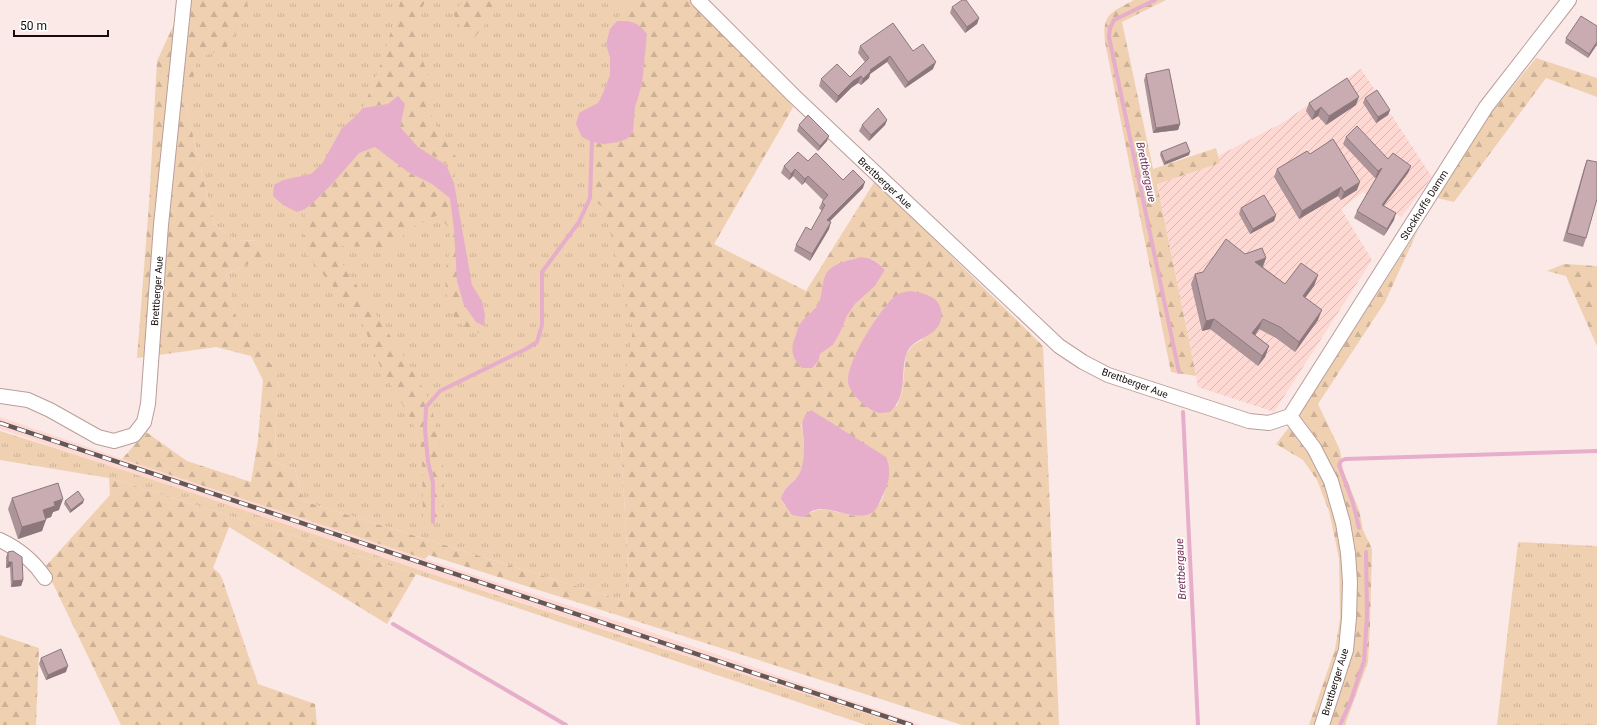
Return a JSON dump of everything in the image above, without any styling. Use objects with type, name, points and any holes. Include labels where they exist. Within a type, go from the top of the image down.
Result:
[{"type":"street","name":"Brettberger Aue","points":[[0,396],[28,400],[50,410],[98,437],[114,441],[134,435],[144,422],[148,404],[161,225],[184,0]]},
{"type":"street","name":"Brettberger Aue","points":[[698,0],[799,102],[1059,346],[1083,362],[1108,375],[1249,421],[1269,423],[1290,416],[1314,448],[1331,481],[1343,523],[1348,553],[1350,589],[1346,650],[1322,725]]},
{"type":"street","name":"Stockhoffs Damm","points":[[1290,416],[1486,106],[1569,0]]},
{"type":"street","points":[[0,540],[11,545],[25,555],[36,565],[45,578]]},
{"type":"shaded area","points":[[617,21],[634,23],[641,27],[647,34],[642,84],[635,107],[633,132],[627,139],[604,144],[592,142],[582,137],[576,124],[579,113],[598,103],[603,93],[610,75],[610,58],[606,44],[610,29]]},
{"type":"shaded area","points":[[1361,69],[1432,177],[1401,217],[1363,192],[1341,209],[1372,260],[1274,412],[1198,387],[1157,183],[1220,163],[1218,156],[1284,122]]},
{"type":"shaded area","points":[[398,96],[405,104],[400,127],[418,147],[446,165],[454,183],[472,285],[482,301],[485,315],[484,326],[476,322],[464,305],[457,281],[454,230],[450,198],[432,184],[408,172],[375,147],[359,153],[332,184],[305,209],[297,212],[283,205],[273,196],[274,185],[283,180],[311,174],[322,164],[342,128],[363,108],[388,104]]},
{"type":"shaded area","points":[[861,257],[869,258],[875,261],[885,270],[875,286],[855,304],[847,316],[833,345],[820,354],[819,360],[812,368],[802,368],[794,356],[792,348],[800,324],[819,304],[825,275],[830,269],[837,265]]},
{"type":"shaded area","points":[[910,291],[929,296],[937,301],[941,310],[941,319],[938,326],[933,331],[909,348],[904,363],[901,392],[896,406],[890,412],[875,412],[860,401],[849,387],[849,373],[852,362],[865,336],[881,312],[895,296],[900,293]]},
{"type":"shaded area","points":[[811,410],[886,457],[889,470],[888,484],[878,506],[869,514],[861,516],[819,509],[812,511],[804,517],[792,515],[781,499],[783,493],[800,472],[804,452],[802,426],[804,418]]},
{"type":"shaded area","points":[[0,417],[122,459],[642,629],[922,725],[902,725],[426,572],[0,429]]},
{"type":"green space","points":[[189,0],[248,0],[242,22],[226,48],[198,58],[186,106],[214,224],[235,240],[263,241],[265,254],[253,262],[226,274],[238,328],[252,332],[279,379],[275,462],[295,469],[303,501],[630,603],[619,407],[633,331],[613,241],[603,207],[590,198],[592,142],[604,144],[633,132],[635,107],[642,84],[647,34],[631,21],[617,21],[627,0],[689,0],[793,107],[714,244],[806,291],[875,181],[1043,346],[1059,725],[962,725],[429,555],[425,559],[122,459],[146,432],[187,461],[251,482],[258,440],[263,380],[251,356],[216,347],[137,358],[149,204],[157,61],[175,22],[186,20]],"holes":[[[861,257],[875,260],[885,270],[875,286],[855,304],[847,316],[833,345],[820,354],[819,360],[800,324],[820,302],[825,277],[841,263]],[[877,317],[923,339],[913,345],[906,354],[902,392],[897,406],[852,390],[848,381],[855,356]],[[801,424],[888,480],[885,492],[874,510],[860,516],[819,510],[804,517],[787,507],[782,499],[782,495],[785,489],[800,474],[802,468],[804,449]]]},
{"type":"green space","points":[[195,0],[689,0],[793,107],[619,407],[630,603],[303,501],[295,469],[275,462],[279,379],[238,329],[226,274],[253,262],[263,241],[235,240],[214,224],[186,106]]},
{"type":"green space","points":[[401,0],[426,0],[418,16],[416,40],[429,79],[430,113],[440,134],[456,157],[454,183],[446,164],[418,147],[400,127],[405,104],[398,96],[388,104],[363,108],[379,69]]},
{"type":"green space","points":[[464,0],[497,0],[485,25],[473,39],[463,32],[453,13]]},
{"type":"green space","points":[[1134,0],[1166,0],[1122,22],[1153,169],[1216,148],[1220,163],[1157,184],[1196,376],[1171,372],[1105,42],[1104,32],[1107,19],[1114,11]]},
{"type":"green space","points":[[1536,58],[1597,78],[1597,97],[1546,78],[1454,202],[1437,198],[1491,113]]},
{"type":"green space","points":[[375,147],[408,172],[432,184],[450,198],[454,230],[476,322],[484,326],[486,336],[466,328],[454,317],[446,293],[445,273],[450,249],[449,228],[438,215],[407,230],[395,248],[341,246],[340,260],[414,372],[431,404],[443,461],[444,498],[442,518],[433,524],[423,517],[422,450],[412,421],[381,368],[361,320],[303,250],[305,209],[332,184],[359,153]]},
{"type":"green space","points":[[1418,230],[1385,302],[1318,404],[1340,450],[1343,470],[1359,510],[1363,530],[1372,549],[1370,626],[1368,662],[1345,725],[1309,725],[1335,649],[1340,619],[1339,558],[1329,511],[1317,480],[1303,460],[1276,444],[1301,412]]},
{"type":"green space","points":[[1564,264],[1597,266],[1597,346],[1566,276],[1547,271]]},
{"type":"green space","points":[[0,431],[160,482],[426,572],[902,725],[866,725],[416,574],[109,478],[0,460]]},
{"type":"green space","points":[[109,478],[416,574],[387,624],[229,527],[213,568],[220,574],[223,581],[258,684],[315,704],[317,725],[121,725],[45,567],[110,495]]},
{"type":"green space","points":[[1518,542],[1597,546],[1597,725],[1497,725]]},
{"type":"green space","points":[[0,635],[39,648],[36,725],[0,725]]},
{"type":"building","points":[[962,0],[966,0],[979,18],[967,27],[952,7]]},
{"type":"building","points":[[1581,16],[1597,26],[1597,42],[1589,54],[1566,38]]},
{"type":"building","points":[[893,23],[913,51],[923,44],[936,62],[908,82],[890,56],[870,70],[871,71],[863,79],[861,76],[853,81],[838,96],[821,79],[837,64],[850,77],[869,58],[860,46]]},
{"type":"building","points":[[1169,69],[1180,124],[1156,128],[1146,74]]},
{"type":"building","points":[[1347,78],[1359,97],[1329,116],[1321,107],[1315,112],[1309,103]]},
{"type":"building","points":[[1377,90],[1390,110],[1378,117],[1365,98]]},
{"type":"building","points":[[878,108],[887,120],[871,135],[862,125]]},
{"type":"building","points":[[808,115],[829,136],[820,146],[799,125]]},
{"type":"building","points":[[1357,126],[1388,159],[1393,153],[1411,166],[1382,205],[1396,213],[1387,229],[1357,211],[1382,168],[1378,171],[1346,137]]},
{"type":"building","points":[[1333,139],[1360,182],[1344,192],[1341,187],[1302,211],[1277,169],[1307,151],[1310,154]]},
{"type":"building","points":[[1186,142],[1190,152],[1165,162],[1161,152]]},
{"type":"building","points":[[798,152],[808,161],[816,153],[843,180],[853,170],[865,182],[827,220],[831,222],[812,254],[796,245],[806,227],[811,230],[825,205],[822,202],[828,195],[808,176],[805,179],[795,169],[791,174],[784,166]]},
{"type":"building","points":[[1587,160],[1597,162],[1597,199],[1586,238],[1567,233]]},
{"type":"building","points":[[1264,195],[1276,215],[1253,229],[1241,208]]},
{"type":"building","points":[[1226,239],[1245,254],[1262,248],[1266,258],[1255,262],[1285,284],[1301,263],[1318,275],[1303,296],[1322,310],[1299,342],[1280,327],[1263,319],[1252,333],[1269,346],[1262,356],[1214,319],[1206,321],[1195,274],[1203,272]]},
{"type":"building","points":[[58,483],[63,499],[54,502],[55,506],[43,510],[46,520],[22,527],[12,498]]},
{"type":"building","points":[[78,491],[84,500],[71,510],[65,501]]},
{"type":"building","points":[[13,551],[22,557],[23,580],[13,581],[12,562],[8,562],[8,552]]},
{"type":"building","points":[[61,649],[68,666],[48,675],[41,658]]},
{"type":"waterway","name":"Brettbergaue","points":[[1155,0],[1114,20],[1110,28],[1109,37],[1179,372]]},
{"type":"waterway","points":[[433,522],[433,483],[428,462],[425,430],[426,407],[440,391],[526,349],[537,342],[542,325],[542,272],[579,222],[590,198],[592,142]]},
{"type":"waterway","name":"Brettbergaue","points":[[1183,412],[1198,725]]},
{"type":"waterway","points":[[1359,528],[1353,503],[1339,465],[1341,461],[1345,459],[1597,451]]},
{"type":"waterway","points":[[1340,725],[1350,703],[1364,661],[1367,616],[1366,552]]},
{"type":"waterway","points":[[393,624],[566,725]]},
{"type":"railway","points":[[0,423],[911,725]]}]
